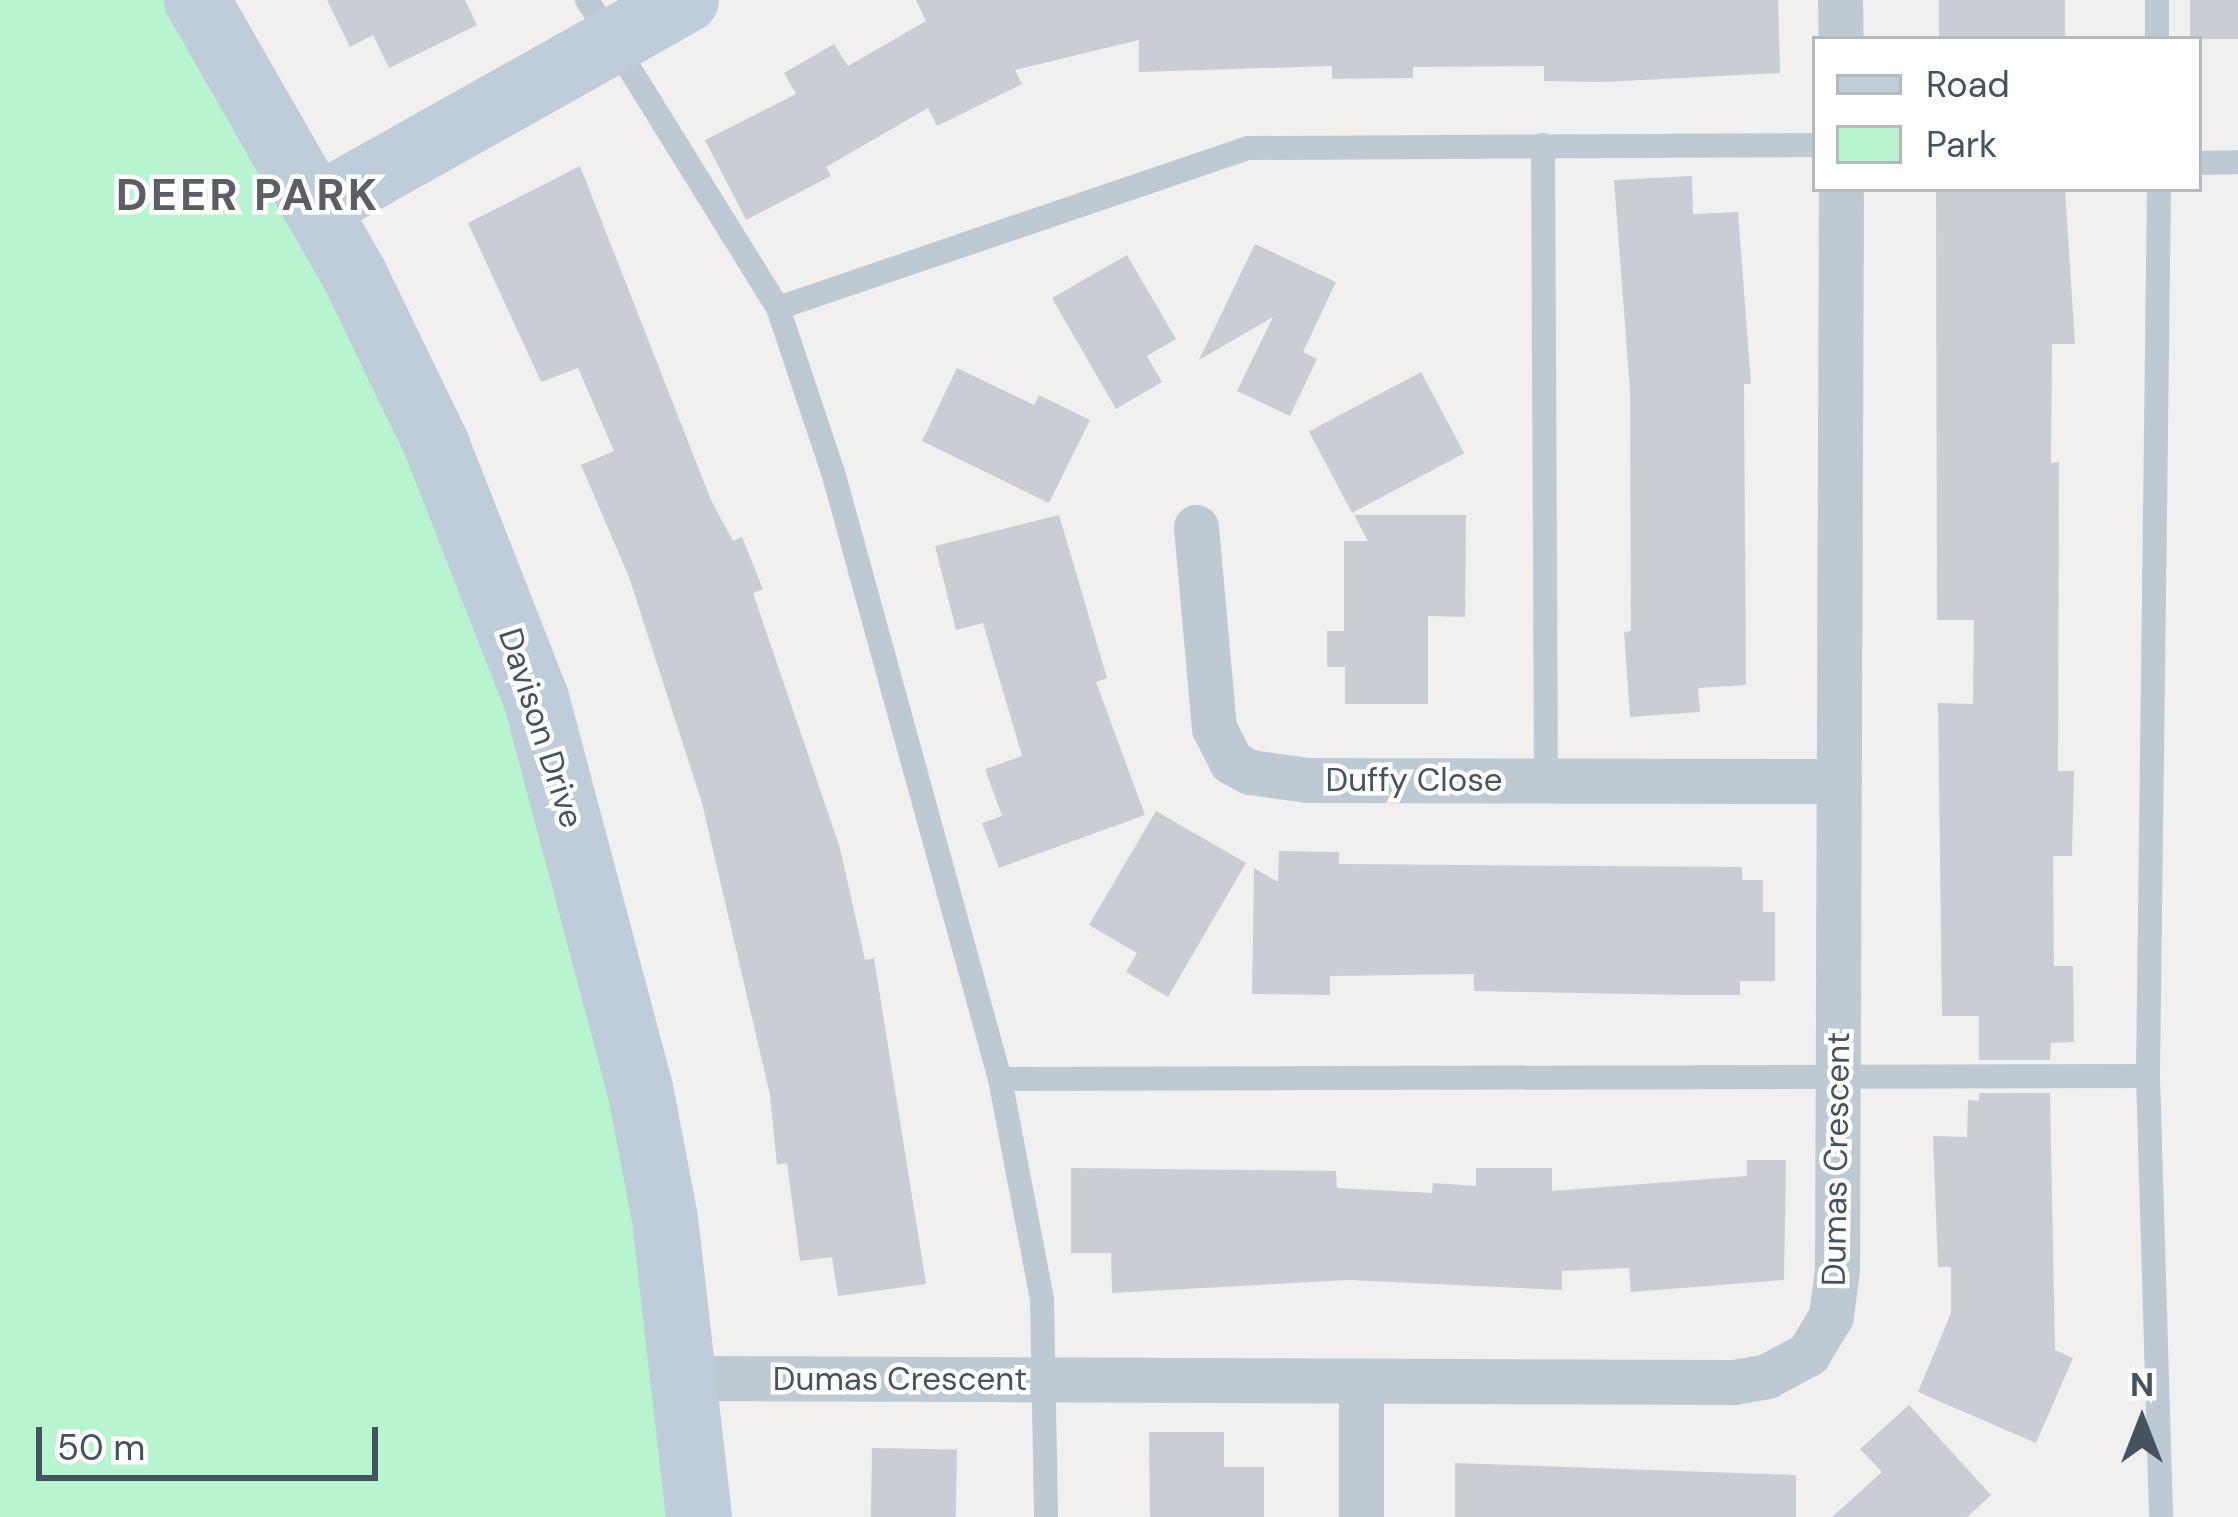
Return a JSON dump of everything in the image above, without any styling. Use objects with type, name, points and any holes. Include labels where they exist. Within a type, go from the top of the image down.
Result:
[{"type":"street","name":"Davison Drive","points":[[197,0],[317,207],[437,446],[536,698],[616,974],[665,1220],[699,1517]]},
{"type":"street","points":[[317,207],[599,21],[686,0]]},
{"type":"street","points":[[1840,0],[1840,36]]},
{"type":"street","name":"Dumas Crescent","points":[[686,1378],[1734,1382],[1789,1367],[1822,1336],[1835,1293],[1840,1078],[1841,192]]},
{"type":"street","name":"Duffy Close","points":[[1196,527],[1214,728],[1231,762],[1279,778],[1840,781]]},
{"type":"street","points":[[1361,1381],[1361,1517]]},
{"type":"lane","points":[[2157,0],[2157,36]]},
{"type":"lane","points":[[599,21],[778,308],[833,472],[1000,1079],[1042,1300],[1046,1517]]},
{"type":"lane","points":[[1543,145],[1546,780]]},
{"type":"lane","points":[[778,308],[1248,148],[1812,145]]},
{"type":"lane","points":[[2202,163],[2238,162]]},
{"type":"lane","points":[[2159,192],[2148,1076],[2162,1517]]},
{"type":"lane","points":[[1000,1079],[2148,1076]]},
{"type":"green space","points":[[0,0],[197,0],[536,698],[699,1517],[0,1517]]},
{"type":"building","points":[[327,0],[465,0],[477,25],[389,68],[373,35],[350,47]]},
{"type":"building","points":[[916,0],[1778,0],[1780,73],[1603,82],[1544,81],[1544,66],[1413,67],[1413,78],[1332,79],[1332,66],[1139,72],[1139,40],[1015,70],[1022,84],[937,126],[928,108],[826,167],[831,176],[746,220],[705,140],[796,94],[784,73],[834,44],[848,66],[926,21]]},
{"type":"building","points":[[1939,0],[2065,0],[2065,36],[1939,36]]},
{"type":"building","points":[[2190,0],[2238,0],[2238,39],[2190,36]]},
{"type":"building","points":[[580,166],[711,500],[733,541],[742,537],[763,589],[753,593],[840,848],[865,960],[874,958],[926,1284],[838,1296],[832,1257],[800,1261],[787,1163],[777,1165],[770,1095],[702,803],[629,577],[581,465],[614,451],[578,368],[541,382],[468,223]]},
{"type":"building","points":[[1692,176],[1693,214],[1738,212],[1751,384],[1744,384],[1746,685],[1698,688],[1700,712],[1630,717],[1624,632],[1631,631],[1630,391],[1614,180]]},
{"type":"building","points":[[1936,192],[2065,192],[2075,344],[2052,344],[2051,463],[2059,462],[2058,771],[2074,771],[2072,856],[2053,856],[2054,966],[2073,966],[2074,1042],[2051,1043],[2050,1060],[1979,1060],[1979,1016],[1942,1016],[1938,703],[1973,704],[1974,620],[1937,620]]},
{"type":"building","points":[[1255,244],[1336,282],[1303,352],[1317,359],[1290,416],[1237,391],[1273,317],[1199,360]]},
{"type":"building","points":[[1127,255],[1176,339],[1147,356],[1162,382],[1116,409],[1052,298]]},
{"type":"building","points":[[957,368],[1034,405],[1039,395],[1090,420],[1049,503],[922,441]]},
{"type":"building","points":[[1421,372],[1464,453],[1352,513],[1309,432]]},
{"type":"building","points":[[1059,515],[1107,678],[1096,682],[1145,815],[999,868],[982,823],[1002,816],[985,769],[1022,756],[983,623],[956,630],[935,546]]},
{"type":"building","points":[[1354,515],[1466,515],[1465,617],[1428,616],[1428,704],[1345,704],[1345,667],[1327,667],[1327,631],[1344,631],[1344,541],[1368,541]]},
{"type":"building","points":[[1156,811],[1246,863],[1168,997],[1126,972],[1137,953],[1089,925]]},
{"type":"building","points":[[1279,851],[1339,852],[1339,864],[1742,867],[1742,880],[1763,880],[1763,912],[1775,912],[1775,981],[1740,981],[1740,995],[1685,995],[1474,991],[1474,974],[1330,976],[1330,995],[1252,994],[1254,868],[1278,882]]},
{"type":"building","points":[[1979,1093],[2050,1093],[2055,1350],[2073,1358],[2036,1443],[1918,1392],[1951,1313],[1951,1267],[1938,1267],[1933,1136],[1967,1137],[1968,1100],[1979,1101]]},
{"type":"building","points":[[1747,1160],[1786,1160],[1784,1280],[1631,1292],[1629,1268],[1562,1271],[1562,1290],[1349,1280],[1112,1293],[1111,1253],[1071,1253],[1071,1168],[1336,1171],[1337,1188],[1432,1193],[1433,1183],[1476,1186],[1476,1168],[1552,1168],[1552,1191],[1747,1176]]},
{"type":"building","points":[[1909,1405],[1991,1495],[1967,1517],[1832,1517],[1882,1472],[1860,1449]]},
{"type":"building","points":[[1149,1432],[1224,1432],[1224,1467],[1264,1467],[1264,1517],[1150,1517]]},
{"type":"building","points":[[872,1448],[957,1449],[956,1517],[871,1517]]},
{"type":"building","points":[[1455,1463],[1796,1475],[1796,1517],[1455,1517]]},
{"type":"district","name":"DEER PARK","points":[[248,195]]}]
